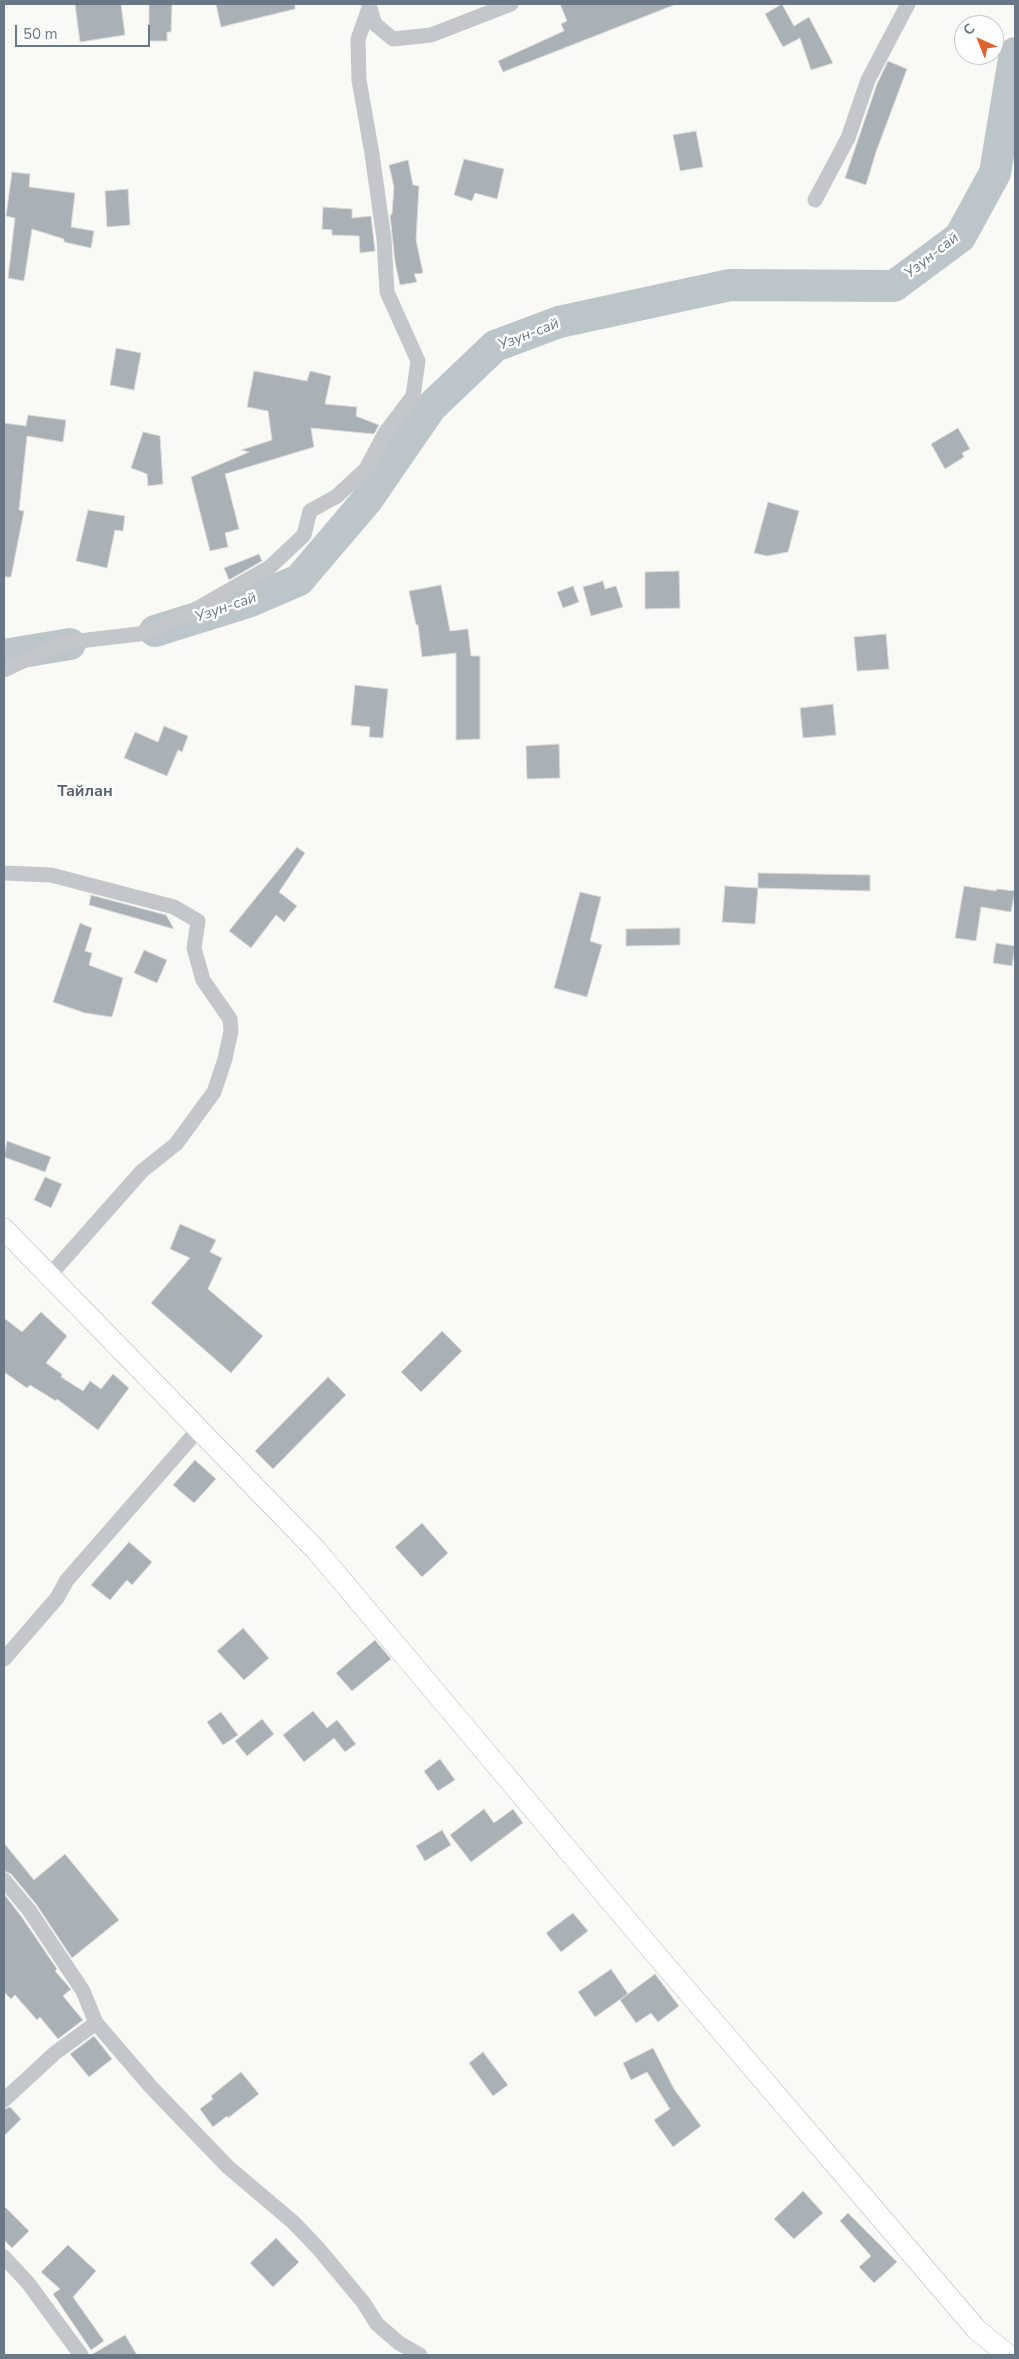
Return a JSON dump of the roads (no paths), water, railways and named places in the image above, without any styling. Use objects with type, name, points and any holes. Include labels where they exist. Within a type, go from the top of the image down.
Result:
[{"type":"street","points":[[369,6],[375,24],[393,39],[431,34],[512,4]]},
{"type":"street","points":[[815,200],[848,138],[868,80],[908,4]]},
{"type":"street","points":[[4,670],[62,643],[139,634],[184,616],[270,567],[304,535],[310,511],[336,496],[366,469],[385,433],[413,396],[418,360],[387,292],[380,211],[360,80],[358,39],[369,6]]},
{"type":"street","points":[[4,873],[51,875],[174,907],[198,921],[194,948],[203,980],[230,1019],[231,1031],[226,1059],[214,1092],[176,1144],[142,1171],[49,1276]]},
{"type":"street","points":[[4,1229],[316,1550],[635,1930],[977,2330],[1008,2355]]},
{"type":"street","points":[[4,1659],[57,1598],[67,1580],[198,1430]]},
{"type":"street","points":[[4,1880],[29,1910],[83,1991],[96,2023],[151,2087],[228,2167],[293,2222],[318,2248],[363,2302],[377,2324],[399,2343],[420,2355]]},
{"type":"street","points":[[4,2100],[55,2053],[96,2023]]},
{"type":"street","points":[[4,2257],[28,2284],[81,2355]]},
{"type":"waterway","name":"Узун-сай","points":[[155,631],[248,602],[299,580],[367,500],[431,407],[495,346],[559,322],[730,285],[894,286],[960,237],[995,173],[1015,53]]},
{"type":"waterway","name":"Узун-сай","points":[[4,655],[70,644]]},
{"type":"district","name":"Тайлан","points":[[85,792]]}]
